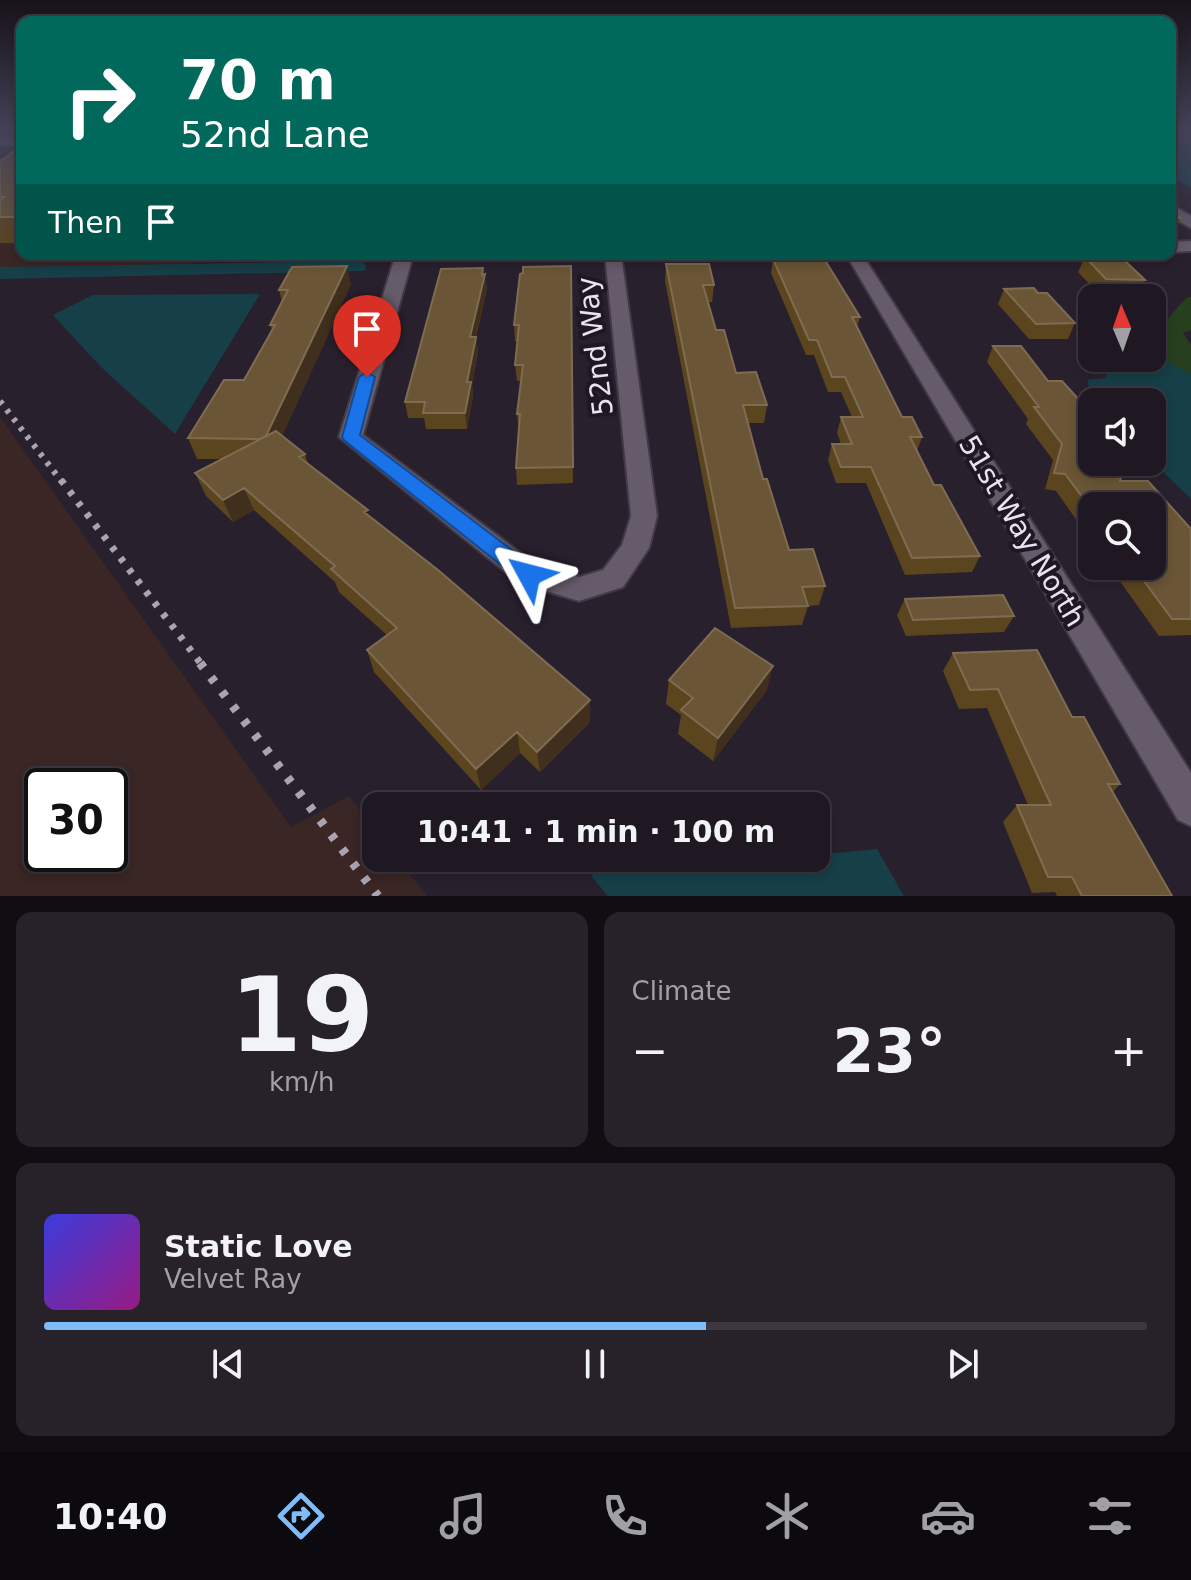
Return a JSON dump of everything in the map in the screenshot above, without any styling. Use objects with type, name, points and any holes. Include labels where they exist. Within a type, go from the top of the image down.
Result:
[{"type":"street","name":"52nd Way","points":[[403,260],[351,437],[529,575],[579,589],[613,579],[635,548],[644,516],[614,260]]},
{"type":"street","name":"51st Way North","points":[[858,260],[1191,807]]},
{"type":"shaded area","points":[[0,174],[16,174],[16,260],[195,260],[188,269],[0,271]]},
{"type":"shaded area","points":[[0,417],[291,827],[349,796],[362,813],[362,872],[408,872],[427,896],[0,896]]},
{"type":"green space","points":[[1191,297],[1191,330],[1183,333],[1191,345],[1191,374],[1166,362],[1166,321],[1177,307]]},
{"type":"water","points":[[1176,174],[1191,174],[1191,188],[1176,179]]},
{"type":"water","points":[[260,294],[175,434],[101,367],[53,315],[93,295]]},
{"type":"water","points":[[1166,361],[1191,374],[1191,499],[1166,475],[1166,388],[1089,388],[1088,380],[1105,378],[1108,372],[1166,372]]},
{"type":"water","points":[[877,849],[904,896],[608,896],[592,877],[593,872],[830,872],[830,854]]},
{"type":"building","points":[[0,174],[16,174],[16,217],[0,217],[0,200],[4,197],[0,197]]},
{"type":"building","points":[[773,260],[825,260],[860,317],[852,317],[902,417],[912,417],[922,437],[910,437],[934,485],[941,485],[980,556],[912,558],[871,467],[841,467],[832,444],[852,444],[841,417],[863,417],[845,377],[832,377],[817,340],[809,340]]},
{"type":"building","points":[[1088,260],[1124,260],[1145,280],[1106,279]]},
{"type":"building","points":[[666,264],[709,264],[714,285],[703,285],[716,330],[724,330],[736,373],[756,372],[767,405],[743,405],[763,479],[767,479],[789,550],[813,549],[825,586],[802,587],[808,606],[735,608]]},
{"type":"building","points":[[347,266],[266,436],[260,439],[188,438],[224,380],[244,380],[275,325],[270,325],[288,290],[279,290],[292,267]]},
{"type":"building","points":[[571,266],[573,467],[516,468],[520,414],[517,414],[523,365],[515,365],[519,325],[514,325],[520,274],[523,267]]},
{"type":"building","points":[[483,268],[482,275],[485,274],[470,337],[476,337],[467,382],[471,382],[465,413],[423,413],[425,402],[405,402],[441,269]]},
{"type":"building","points":[[1034,288],[1038,293],[1047,293],[1075,323],[1036,324],[1004,289]]},
{"type":"building","points":[[993,346],[1021,346],[1048,381],[1062,381],[1078,399],[1078,476],[1121,476],[1120,481],[1148,481],[1158,492],[1078,492],[1065,474],[1054,473],[1062,444],[1034,407],[1039,407]]},
{"type":"building","points":[[276,431],[305,454],[299,457],[368,510],[364,512],[438,570],[590,700],[537,752],[517,732],[476,769],[367,650],[397,628],[331,569],[335,566],[244,488],[223,500],[195,473]]},
{"type":"building","points":[[1166,501],[1191,529],[1191,619],[1172,619],[1143,580],[1166,580]]},
{"type":"building","points":[[1003,595],[1014,616],[913,620],[905,599]]},
{"type":"building","points":[[715,628],[773,666],[718,738],[681,710],[693,698],[669,680]]},
{"type":"building","points":[[1037,650],[1072,717],[1084,717],[1120,784],[1108,784],[1172,896],[1082,896],[1072,877],[1048,877],[1017,805],[1051,805],[998,689],[970,690],[953,653]]},
{"type":"waterway","points":[[0,273],[357,267]]},
{"type":"railway","points":[[0,401],[62,482]]},
{"type":"railway","points":[[61,480],[202,665]]},
{"type":"railway","points":[[200,663],[378,896]]},
{"type":"route","points":[[367,377],[351,437],[529,575]]}]
